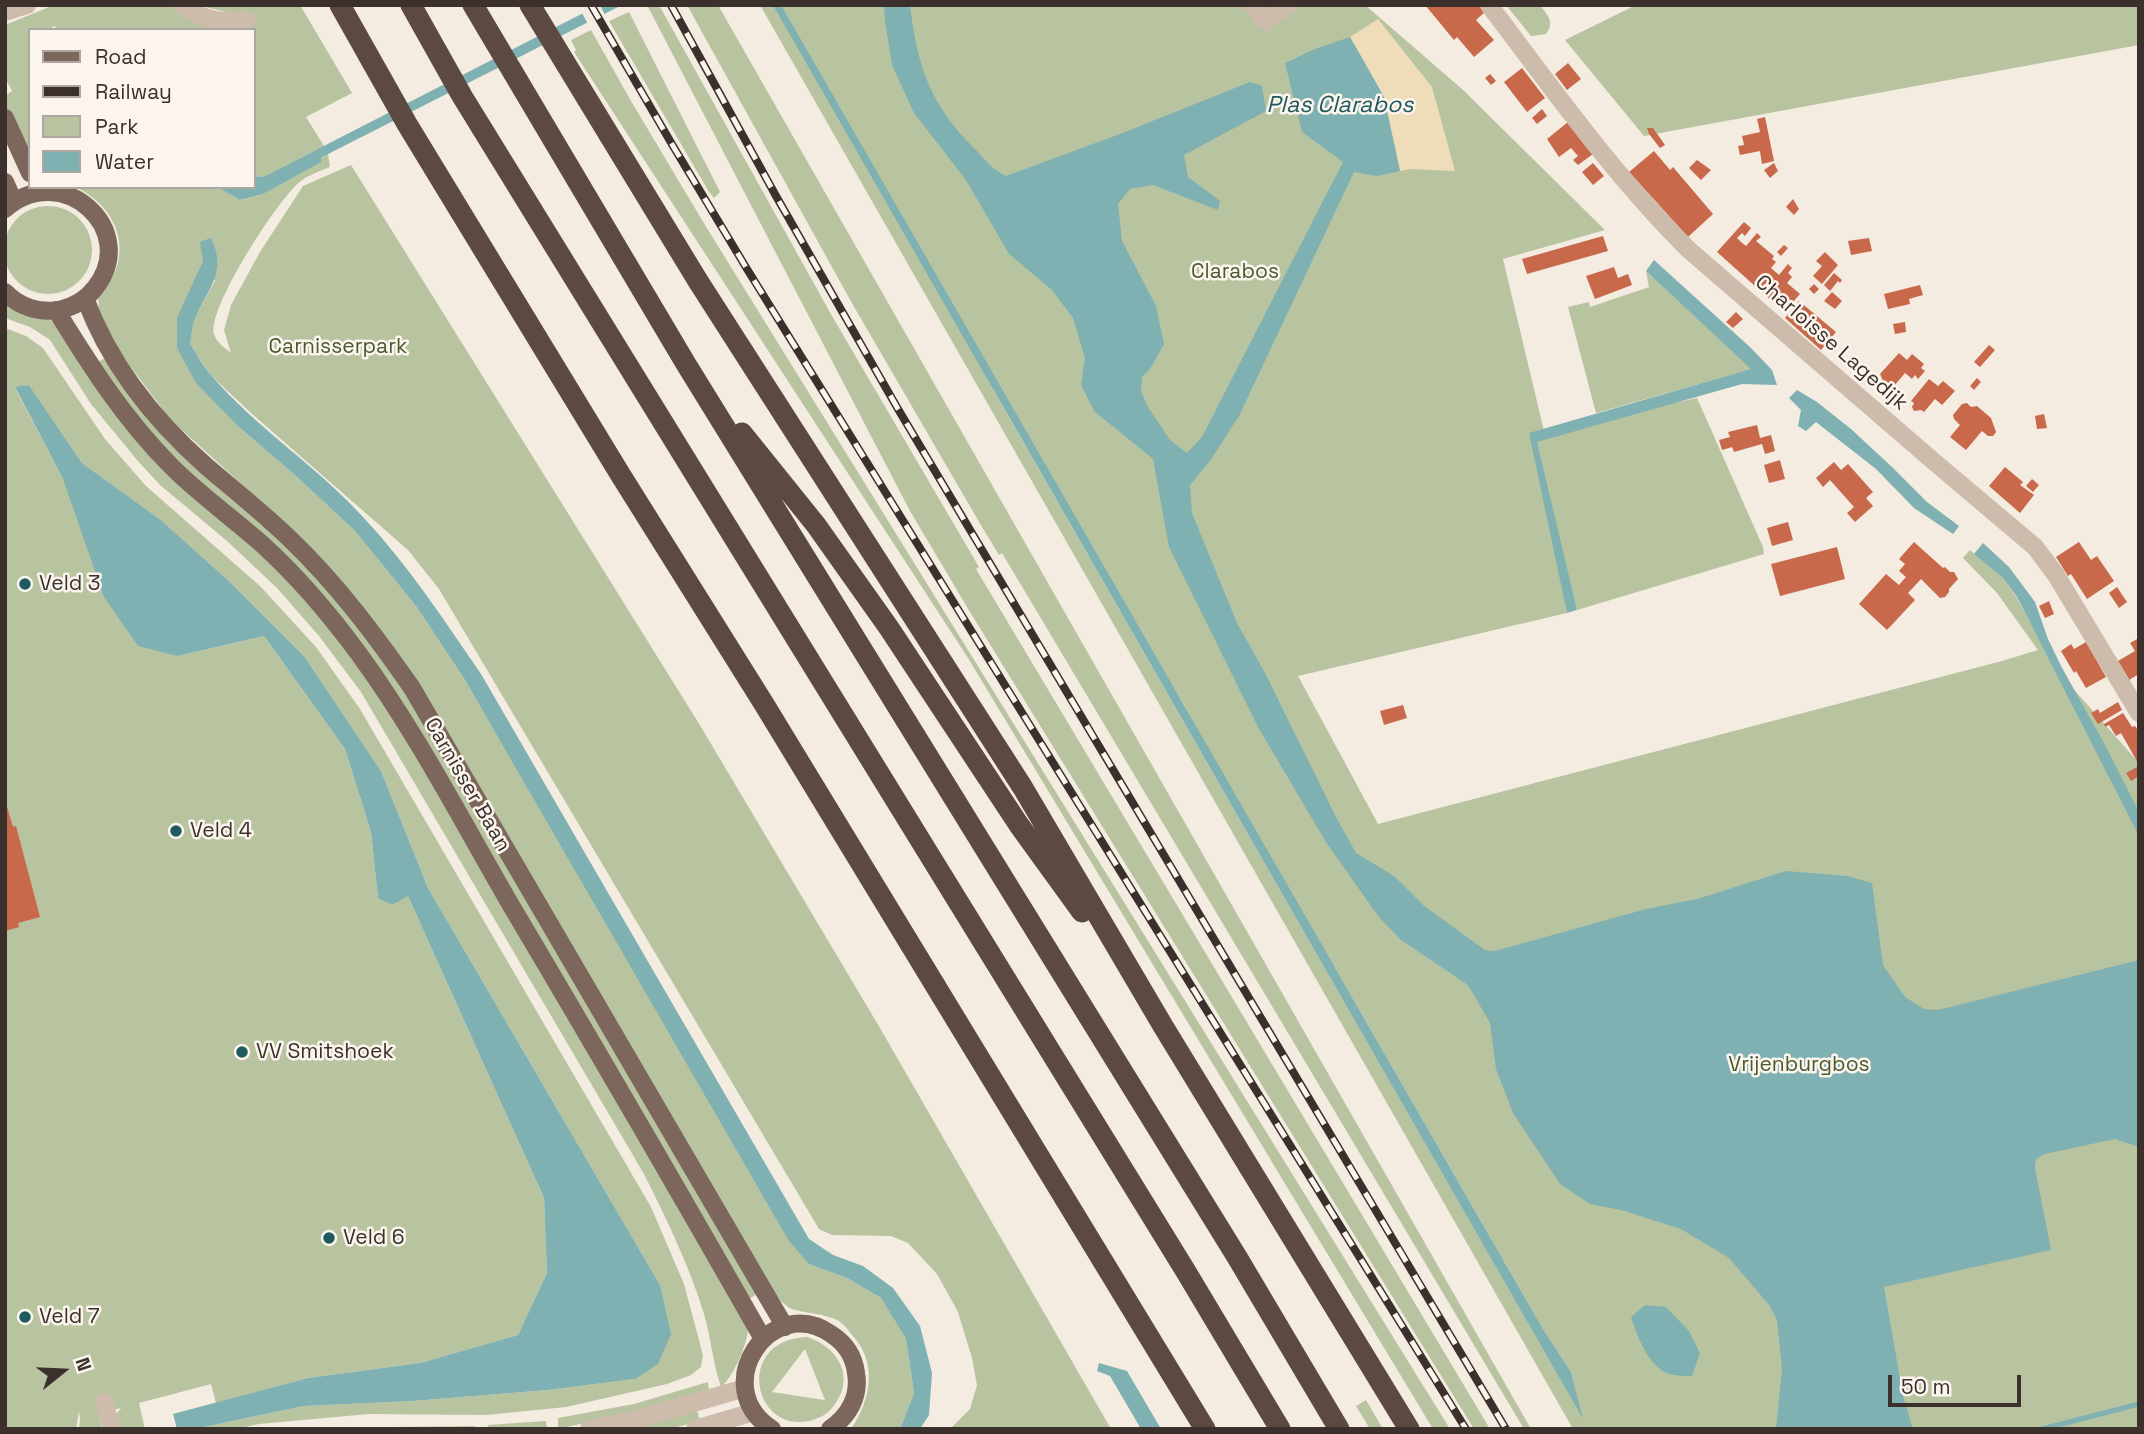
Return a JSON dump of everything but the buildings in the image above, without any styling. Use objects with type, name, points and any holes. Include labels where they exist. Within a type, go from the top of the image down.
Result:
[{"type":"highway","points":[[340,5],[407,124],[1205,1429]]},
{"type":"highway","points":[[411,5],[440,60],[1280,1429]]},
{"type":"highway","points":[[473,5],[686,364],[1237,1256],[1339,1429]]},
{"type":"highway","points":[[531,8],[698,281],[1023,788],[1163,1026],[1409,1429]]},
{"type":"highway","points":[[686,364],[817,525],[889,628],[1019,825],[1163,1026]]},
{"type":"main road","points":[[5,118],[28,169]]},
{"type":"main road","points":[[5,182],[10,205],[37,190],[74,197],[89,208],[101,223],[108,249],[106,268],[97,285],[76,304],[56,310],[32,309],[20,304],[5,292]]},
{"type":"main road","name":"Carnisser Baan","points":[[85,298],[93,321],[114,360],[172,433],[322,570],[379,639],[412,688],[785,1326]]},
{"type":"main road","name":"Carnisser Baan","points":[[56,310],[89,366],[144,437],[174,469],[290,572],[337,625],[381,685],[763,1339]]},
{"type":"main road","points":[[772,1429],[754,1412],[745,1388],[748,1361],[763,1339],[785,1326],[799,1324],[814,1326],[839,1339],[849,1350],[855,1363],[857,1378],[852,1406],[844,1418],[832,1428]]},
{"type":"street","points":[[5,12],[27,5]]},
{"type":"street","points":[[181,5],[198,16],[227,22],[247,20]]},
{"type":"street","points":[[1252,5],[1266,22],[1287,5]]},
{"type":"street","name":"Charloisse Lagedijk","points":[[1489,5],[1594,143],[1665,227],[2035,547],[2056,575],[2139,713]]},
{"type":"street","points":[[589,1429],[638,1419],[745,1388]]},
{"type":"street","points":[[104,1402],[111,1429]]},
{"type":"street","points":[[695,1429],[754,1412]]},
{"type":"green space","points":[[54,5],[169,5],[182,15],[242,13],[197,5],[300,5],[352,93],[306,117],[324,146],[263,177],[256,176],[256,28],[28,28],[28,153],[5,105],[5,96],[12,91],[5,78],[5,25]]},
{"type":"green space","points":[[647,5],[659,5],[832,316],[979,567],[976,569],[1490,1429],[1474,1429],[910,511]]},
{"type":"green space","points":[[687,5],[718,5],[1531,1429],[1524,1429],[1002,553],[999,555],[982,527],[853,305]]},
{"type":"green space","points":[[760,5],[1365,5],[1462,89],[1605,230],[1503,259],[1544,431],[1697,398],[1764,554],[1577,610],[1574,598],[1565,601],[1567,613],[1298,676],[1378,824],[2038,650],[1997,593],[1963,558],[1970,550],[2003,578],[2017,598],[2053,666],[2139,763],[2139,1429],[1573,1429]],"holes":[[[987,379],[1184,705],[1273,871],[1341,978],[1543,1329],[1571,1372],[1581,1415]]]},
{"type":"green space","points":[[1506,5],[1540,5],[1548,16],[1549,30],[1546,34],[1531,36]]},
{"type":"green space","points":[[1636,5],[2139,5],[2139,45],[1644,136],[1565,40]]},
{"type":"green space","points":[[629,12],[720,192],[714,198],[609,21]]},
{"type":"green space","points":[[591,30],[705,225],[1450,1429],[1433,1429],[968,658],[574,52],[576,50],[571,40]]},
{"type":"green space","name":"Carnisserpark","points":[[328,154],[330,167],[304,179],[291,191],[247,254],[215,321],[214,334],[217,340],[231,353],[224,330],[231,305],[260,252],[303,186],[351,165],[698,722],[880,1028],[1111,1429],[950,1429],[970,1409],[977,1385],[958,1312],[937,1274],[908,1243],[891,1236],[832,1235],[819,1229],[439,589],[408,550],[219,383],[190,344],[194,319],[215,281],[203,261],[177,348],[240,428],[355,531],[416,606],[465,680],[809,1264],[847,1278],[881,1298],[906,1339],[914,1393],[900,1429],[851,1429],[863,1406],[869,1381],[866,1357],[860,1346],[839,1321],[790,1308],[774,1293],[407,667],[293,531],[171,420],[120,353],[100,320],[98,297],[117,268],[119,239],[116,227],[103,208],[79,189],[221,189],[241,200],[263,194]]},
{"type":"green space","points":[[48,206],[65,209],[79,219],[89,233],[92,250],[89,267],[79,281],[65,291],[48,294],[31,291],[17,281],[7,267],[4,250],[7,233],[17,219],[31,209]]},
{"type":"green space","points":[[1646,271],[1752,369],[1596,413],[1568,307],[1589,302],[1590,307],[1649,287]]},
{"type":"green space","points":[[5,303],[55,322],[72,348],[246,538],[300,591],[380,693],[748,1328],[739,1360],[721,1387],[692,1278],[644,1174],[361,692],[319,636],[277,588],[227,541],[160,485],[137,460],[91,404],[50,340],[30,327],[5,318]]},
{"type":"green space","name":"VV Smitshoek","points":[[5,328],[26,336],[43,348],[105,439],[146,486],[260,586],[316,647],[360,709],[651,1207],[684,1284],[703,1355],[701,1367],[691,1375],[667,1384],[566,1407],[487,1415],[369,1414],[259,1424],[236,1429],[194,1429],[304,1406],[413,1401],[548,1390],[635,1379],[660,1285],[428,888],[381,771],[304,656],[231,583],[163,522],[82,463],[29,385],[15,388],[63,479],[178,656],[264,636],[345,749],[371,832],[378,898],[408,896],[544,1198],[547,1273],[518,1335],[420,1363],[308,1378],[216,1403],[211,1384],[139,1403],[145,1429],[119,1429],[116,1415],[121,1408],[99,1414],[102,1429],[79,1429],[79,1411],[76,1429],[5,1429]]},
{"type":"green space","points":[[107,357],[286,541],[380,650],[759,1293],[747,1300],[411,722],[213,496],[152,437],[96,363]]},
{"type":"green space","points":[[807,1337],[828,1348],[841,1365],[844,1375],[839,1397],[830,1410],[819,1418],[790,1421],[775,1413],[765,1400],[760,1385],[761,1368],[769,1353],[784,1342]],"holes":[[[805,1349],[825,1400],[772,1392]]]},
{"type":"green space","points":[[708,1382],[709,1391],[558,1429],[558,1418],[634,1404]]},
{"type":"green space","points":[[1366,1400],[1383,1429],[1370,1429],[1356,1406]]},
{"type":"green space","points":[[697,1410],[700,1421],[669,1429],[622,1429]]},
{"type":"green space","points":[[546,1421],[547,1429],[487,1429],[488,1425]]},
{"type":"green space","points":[[475,1426],[475,1429],[306,1429],[312,1428]]},
{"type":"sand","points":[[1378,19],[1432,87],[1455,171],[1400,171],[1384,97],[1350,37]]},
{"type":"water","points":[[599,5],[622,5],[328,154],[321,158],[321,162],[263,194],[240,200],[221,189],[256,189],[256,176],[263,177]]},
{"type":"water","points":[[773,5],[781,5],[1543,1329],[1571,1372],[1583,1419]]},
{"type":"water","name":"Plas Clarabos","points":[[884,5],[910,5],[917,47],[936,100],[959,132],[988,164],[1006,176],[1250,82],[1262,86],[1266,111],[1184,155],[1188,177],[1220,201],[1218,210],[1153,185],[1130,189],[1118,204],[1122,241],[1156,306],[1164,344],[1150,369],[1142,377],[1141,391],[1148,407],[1170,440],[1187,453],[1202,437],[1343,162],[1302,132],[1285,63],[1350,37],[1384,97],[1400,171],[1377,176],[1354,172],[1239,416],[1210,461],[1190,485],[1192,513],[1237,623],[1356,853],[1394,876],[1423,905],[1485,950],[1495,951],[1646,909],[1697,899],[1786,871],[1847,876],[1872,883],[1883,965],[1905,997],[1924,1009],[1938,1010],[2139,960],[2139,1147],[2115,1139],[2045,1154],[2036,1159],[2035,1168],[2051,1250],[1884,1287],[1903,1396],[1913,1429],[1776,1429],[1782,1369],[1777,1320],[1770,1306],[1729,1258],[1681,1229],[1621,1210],[1590,1204],[1560,1184],[1513,1113],[1496,1069],[1490,1023],[1468,985],[1401,940],[1378,916],[1326,842],[1258,727],[1169,547],[1153,459],[1094,411],[1081,385],[1085,358],[1073,318],[1052,290],[1009,254],[966,180],[914,113],[892,65]]},
{"type":"water","points":[[211,238],[217,270],[195,319],[190,344],[208,371],[247,412],[345,498],[379,535],[439,613],[481,674],[809,1239],[833,1255],[863,1266],[893,1288],[920,1326],[932,1373],[929,1415],[920,1429],[900,1429],[914,1393],[906,1339],[881,1298],[847,1278],[809,1264],[789,1241],[465,680],[416,606],[355,531],[240,428],[196,383],[177,348],[177,318],[203,261],[200,242]]},
{"type":"water","points":[[1654,260],[1751,348],[1772,370],[1777,385],[1742,384],[1537,442],[1577,610],[1567,613],[1529,433],[1751,369],[1646,271]]},
{"type":"water","points":[[29,385],[82,463],[162,521],[231,583],[304,656],[381,771],[428,888],[660,1285],[671,1334],[658,1364],[635,1379],[548,1390],[413,1401],[304,1406],[194,1429],[177,1429],[173,1414],[308,1378],[420,1363],[518,1335],[547,1273],[544,1198],[408,896],[392,905],[378,898],[371,832],[345,749],[264,636],[178,656],[138,646],[104,597],[63,479],[15,387]]},
{"type":"water","points":[[1797,390],[1851,429],[1927,502],[1959,526],[1953,534],[1914,508],[1876,469],[1816,422],[1806,431],[1798,426],[1801,410],[1789,398]]},
{"type":"water","points":[[1983,543],[2009,567],[2035,602],[2061,666],[2139,812],[2139,836],[2017,597],[2003,578],[1974,554]]},
{"type":"water","points":[[1645,1305],[1666,1307],[1689,1331],[1700,1353],[1692,1376],[1665,1372],[1651,1360],[1631,1317]]},
{"type":"water","points":[[1099,1363],[1127,1371],[1161,1429],[1141,1429],[1110,1376],[1097,1371]]},
{"type":"pier","points":[[592,5],[600,5],[606,17],[589,26],[581,11]]},
{"type":"waterway","points":[[2042,1429],[2139,1404]]},
{"type":"railway","points":[[591,5],[747,269],[1466,1429]]},
{"type":"railway","points":[[671,5],[898,409],[1506,1429]]},
{"type":"place","name":"Veld 3","points":[[25,584]]},
{"type":"place","name":"Veld 4","points":[[176,831]]},
{"type":"place","name":"VV Smitshoek","points":[[242,1052]]},
{"type":"place","name":"Veld 6","points":[[329,1238]]},
{"type":"place","name":"Veld 7","points":[[25,1317]]},
{"type":"park label","name":"Clarabos","points":[[1235,272]]},
{"type":"park label","name":"Vrijenburgbos","points":[[1799,1065]]}]
